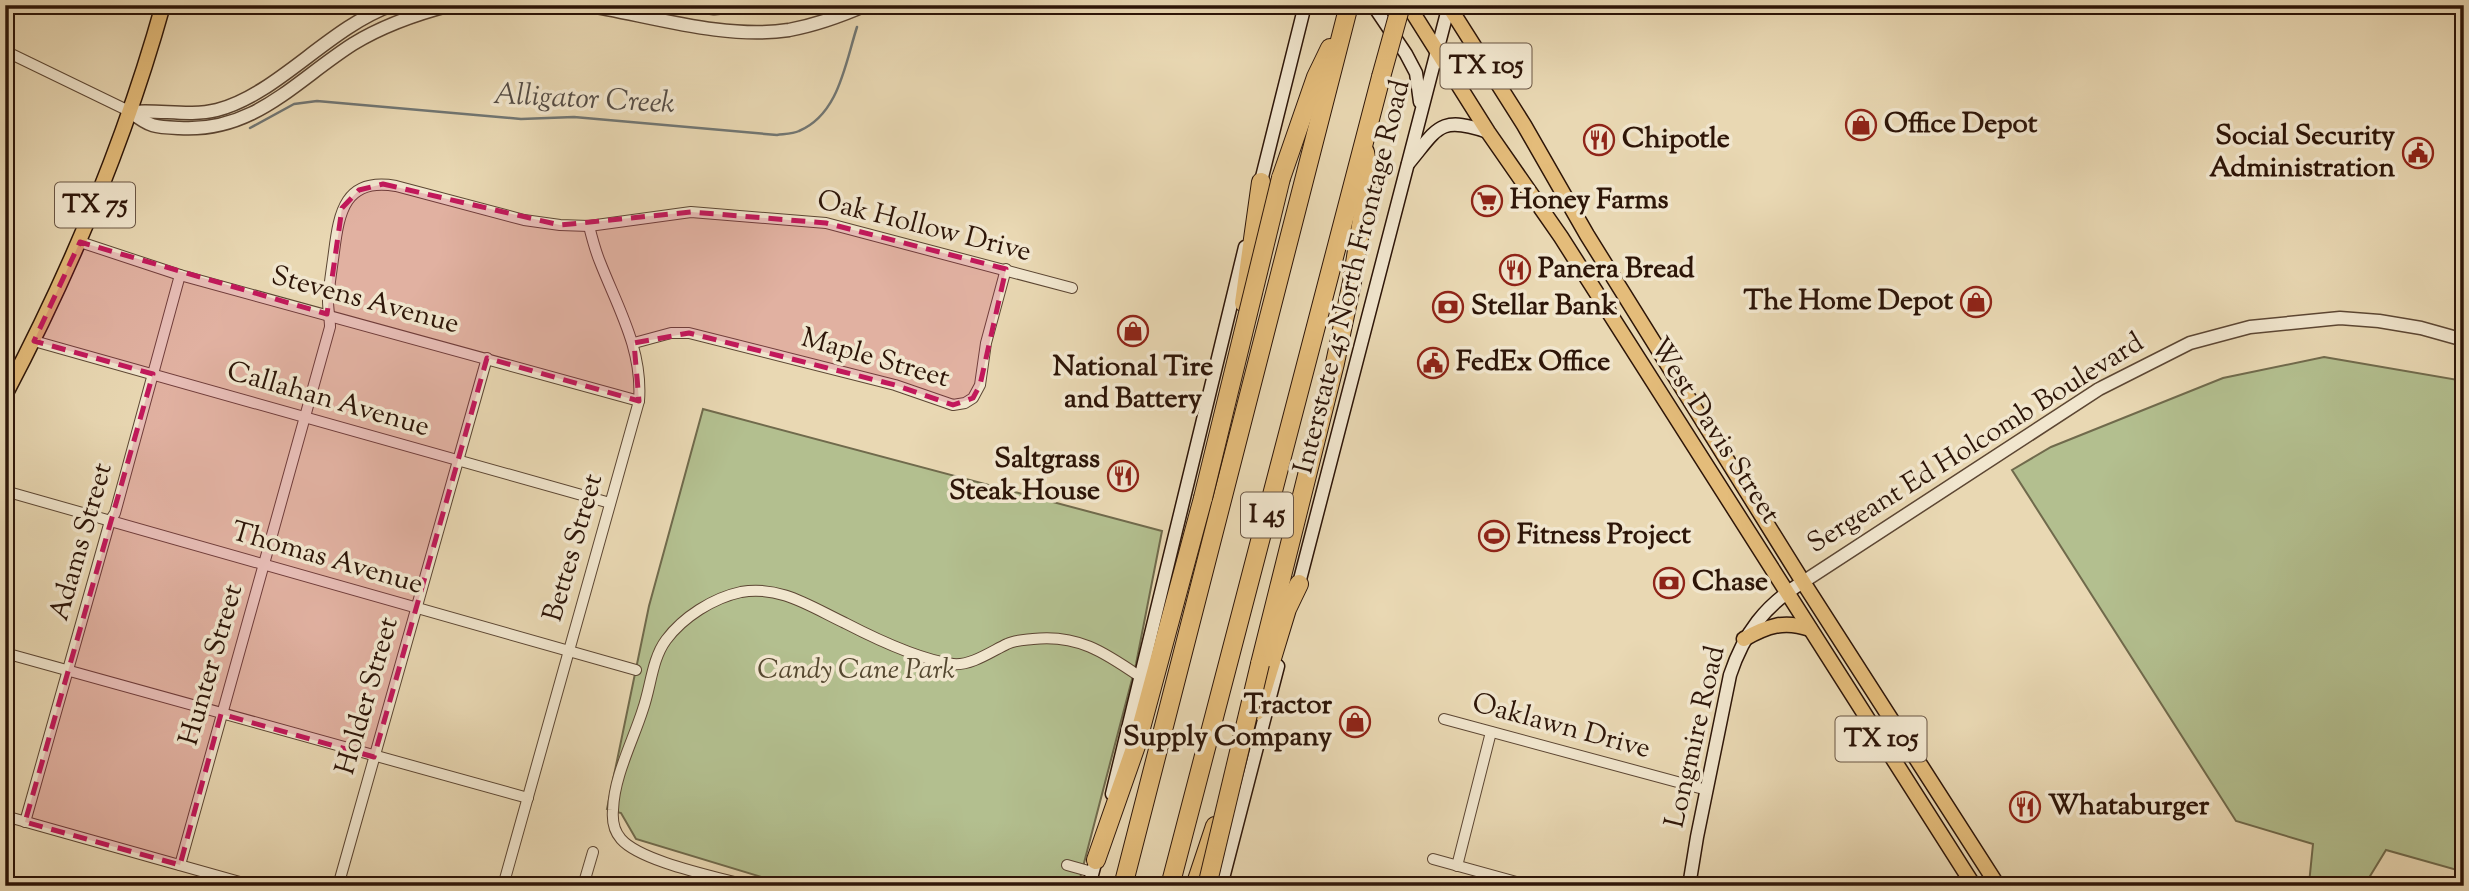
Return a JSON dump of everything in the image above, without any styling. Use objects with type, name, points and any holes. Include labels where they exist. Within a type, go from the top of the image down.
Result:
[{"type":"highway","name":"I 45","points":[[1170,886],[1401,5]]},
{"type":"highway","points":[[1094,866],[1137,743],[1203,498],[1281,178],[1316,77],[1347,11]]},
{"type":"highway","name":"I 45","points":[[1123,886],[1347,11]]},
{"type":"highway","points":[[1207,886],[1335,363],[1352,282],[1369,175],[1363,145]]},
{"type":"highway","points":[[1183,655],[1228,412],[1261,182]]},
{"type":"highway","points":[[1195,886],[1269,673],[1287,609],[1299,584]]},
{"type":"main road","name":"TX 75","points":[[5,395],[34,341],[80,242],[131,111],[163,5]]},
{"type":"main road","points":[[131,111],[200,113],[231,105],[266,85],[331,38],[392,5]]},
{"type":"main road","points":[[411,15],[423,5]]},
{"type":"main road","points":[[131,111],[147,125],[164,127],[191,129],[234,123],[256,113],[371,34],[411,15],[451,5]]},
{"type":"main road","points":[[691,5],[714,8],[749,5]]},
{"type":"main road","points":[[589,6],[696,26],[733,30],[786,30],[829,20],[866,5]]},
{"type":"main road","points":[[1089,886],[1305,5]]},
{"type":"main road","points":[[1373,5],[1416,73],[1421,109]]},
{"type":"main road","name":"West Davis Street","points":[[1408,5],[1488,132],[1561,237],[1974,886]]},
{"type":"main road","name":"Interstate 45 North Frontage Road","points":[[1221,886],[1449,5]]},
{"type":"main road","name":"West Davis Street","points":[[1449,5],[1524,125],[1587,235],[1803,582],[1998,886]]},
{"type":"main road","points":[[731,7],[733,30]]},
{"type":"main road","points":[[331,38],[342,52]]},
{"type":"main road","points":[[1406,167],[1434,133],[1451,122],[1488,132]]},
{"type":"main road","name":"Sergeant Ed Holcomb Boulevard","points":[[1803,582],[2099,389],[2190,343],[2263,325],[2340,318],[2421,328],[2464,340]]},
{"type":"main road","name":"Longmire Road","points":[[1689,886],[1730,675],[1744,639],[1769,607],[1803,582]]},
{"type":"main road","points":[[1744,639],[1773,625],[1785,623],[1810,629]]},
{"type":"street","points":[[5,51],[131,111]]},
{"type":"street","name":"Oak Hollow Drive","points":[[330,315],[328,302],[338,220],[349,198],[370,186],[383,184],[524,220],[560,225],[589,226],[691,212],[826,223],[1072,288]]},
{"type":"street","name":"Bettes Street","points":[[503,886],[639,401],[640,367],[634,343],[598,259],[589,226]]},
{"type":"street","name":"Stevens Avenue","points":[[80,242],[180,275],[639,401]]},
{"type":"street","name":"Maple Street","points":[[634,343],[671,334],[689,333],[895,385],[953,405],[965,403],[973,398],[980,385],[986,343],[1006,269]]},
{"type":"street","name":"Adams Street","points":[[25,822],[110,521],[115,513],[180,275]]},
{"type":"street","name":"Hunter Street","points":[[180,865],[330,327],[330,315]]},
{"type":"street","name":"Callahan Avenue","points":[[34,341],[610,503]]},
{"type":"street","name":"Holder Street","points":[[338,886],[487,358]]},
{"type":"street","name":"Thomas Avenue","points":[[5,491],[636,670]]},
{"type":"street","points":[[749,886],[644,855],[622,841],[613,827],[612,809],[616,789],[644,708],[656,655],[668,637],[699,609],[738,593],[776,593],[803,601],[869,636],[941,663],[960,664],[1014,640],[1051,637],[1087,644],[1139,676]]},
{"type":"street","points":[[5,653],[528,798]]},
{"type":"street","name":"Oaklawn Drive","points":[[1444,719],[1707,790]]},
{"type":"street","points":[[1457,866],[1491,732]]},
{"type":"street","points":[[6,818],[254,886]]},
{"type":"street","points":[[583,886],[593,852]]},
{"type":"street","points":[[1433,859],[1531,886]]},
{"type":"street","points":[[1067,865],[1094,866]]},
{"type":"street","points":[[794,886],[800,883],[809,886]]},
{"type":"highlighted area","points":[[383,184],[560,225],[691,212],[826,223],[1006,269],[980,385],[973,398],[953,405],[895,385],[689,333],[634,343],[639,401],[487,358],[374,757],[221,714],[180,865],[25,822],[153,374],[34,341],[80,242],[327,314],[342,208],[359,190]]},
{"type":"green space","points":[[2324,357],[2464,381],[2464,872],[2386,850],[2364,886],[2309,884],[2313,844],[2236,821],[2012,470],[2051,447],[2223,378]]},
{"type":"green space","name":"Candy Cane Park","points":[[703,409],[1162,531],[1136,664],[1078,886],[791,886],[636,839],[621,813],[607,809],[649,606]]},
{"type":"waterway","name":"Alligator Creek","points":[[250,128],[294,104],[317,101],[521,119],[574,117],[777,135],[791,133],[812,123],[832,100],[844,72],[857,27]]},
{"type":"place","name":"Office Depot","points":[[1861,125]]},
{"type":"place","name":"Chipotle","points":[[1599,140]]},
{"type":"place","name":"Social Security Administration","points":[[2418,153]]},
{"type":"place","name":"Honey Farms","points":[[1487,201]]},
{"type":"place","name":"Panera Bread","points":[[1515,270]]},
{"type":"place","name":"The Home Depot","points":[[1976,302]]},
{"type":"place","name":"Stellar Bank","points":[[1448,307]]},
{"type":"place","name":"National Tire and Battery","points":[[1133,331]]},
{"type":"place","name":"FedEx Office","points":[[1433,363]]},
{"type":"place","name":"Saltgrass Steak House","points":[[1123,476]]},
{"type":"place","name":"Fitness Project","points":[[1494,536]]},
{"type":"place","name":"Chase","points":[[1669,583]]},
{"type":"place","name":"Tractor Supply Company","points":[[1355,722]]},
{"type":"place","name":"Whataburger","points":[[2025,807]]}]
